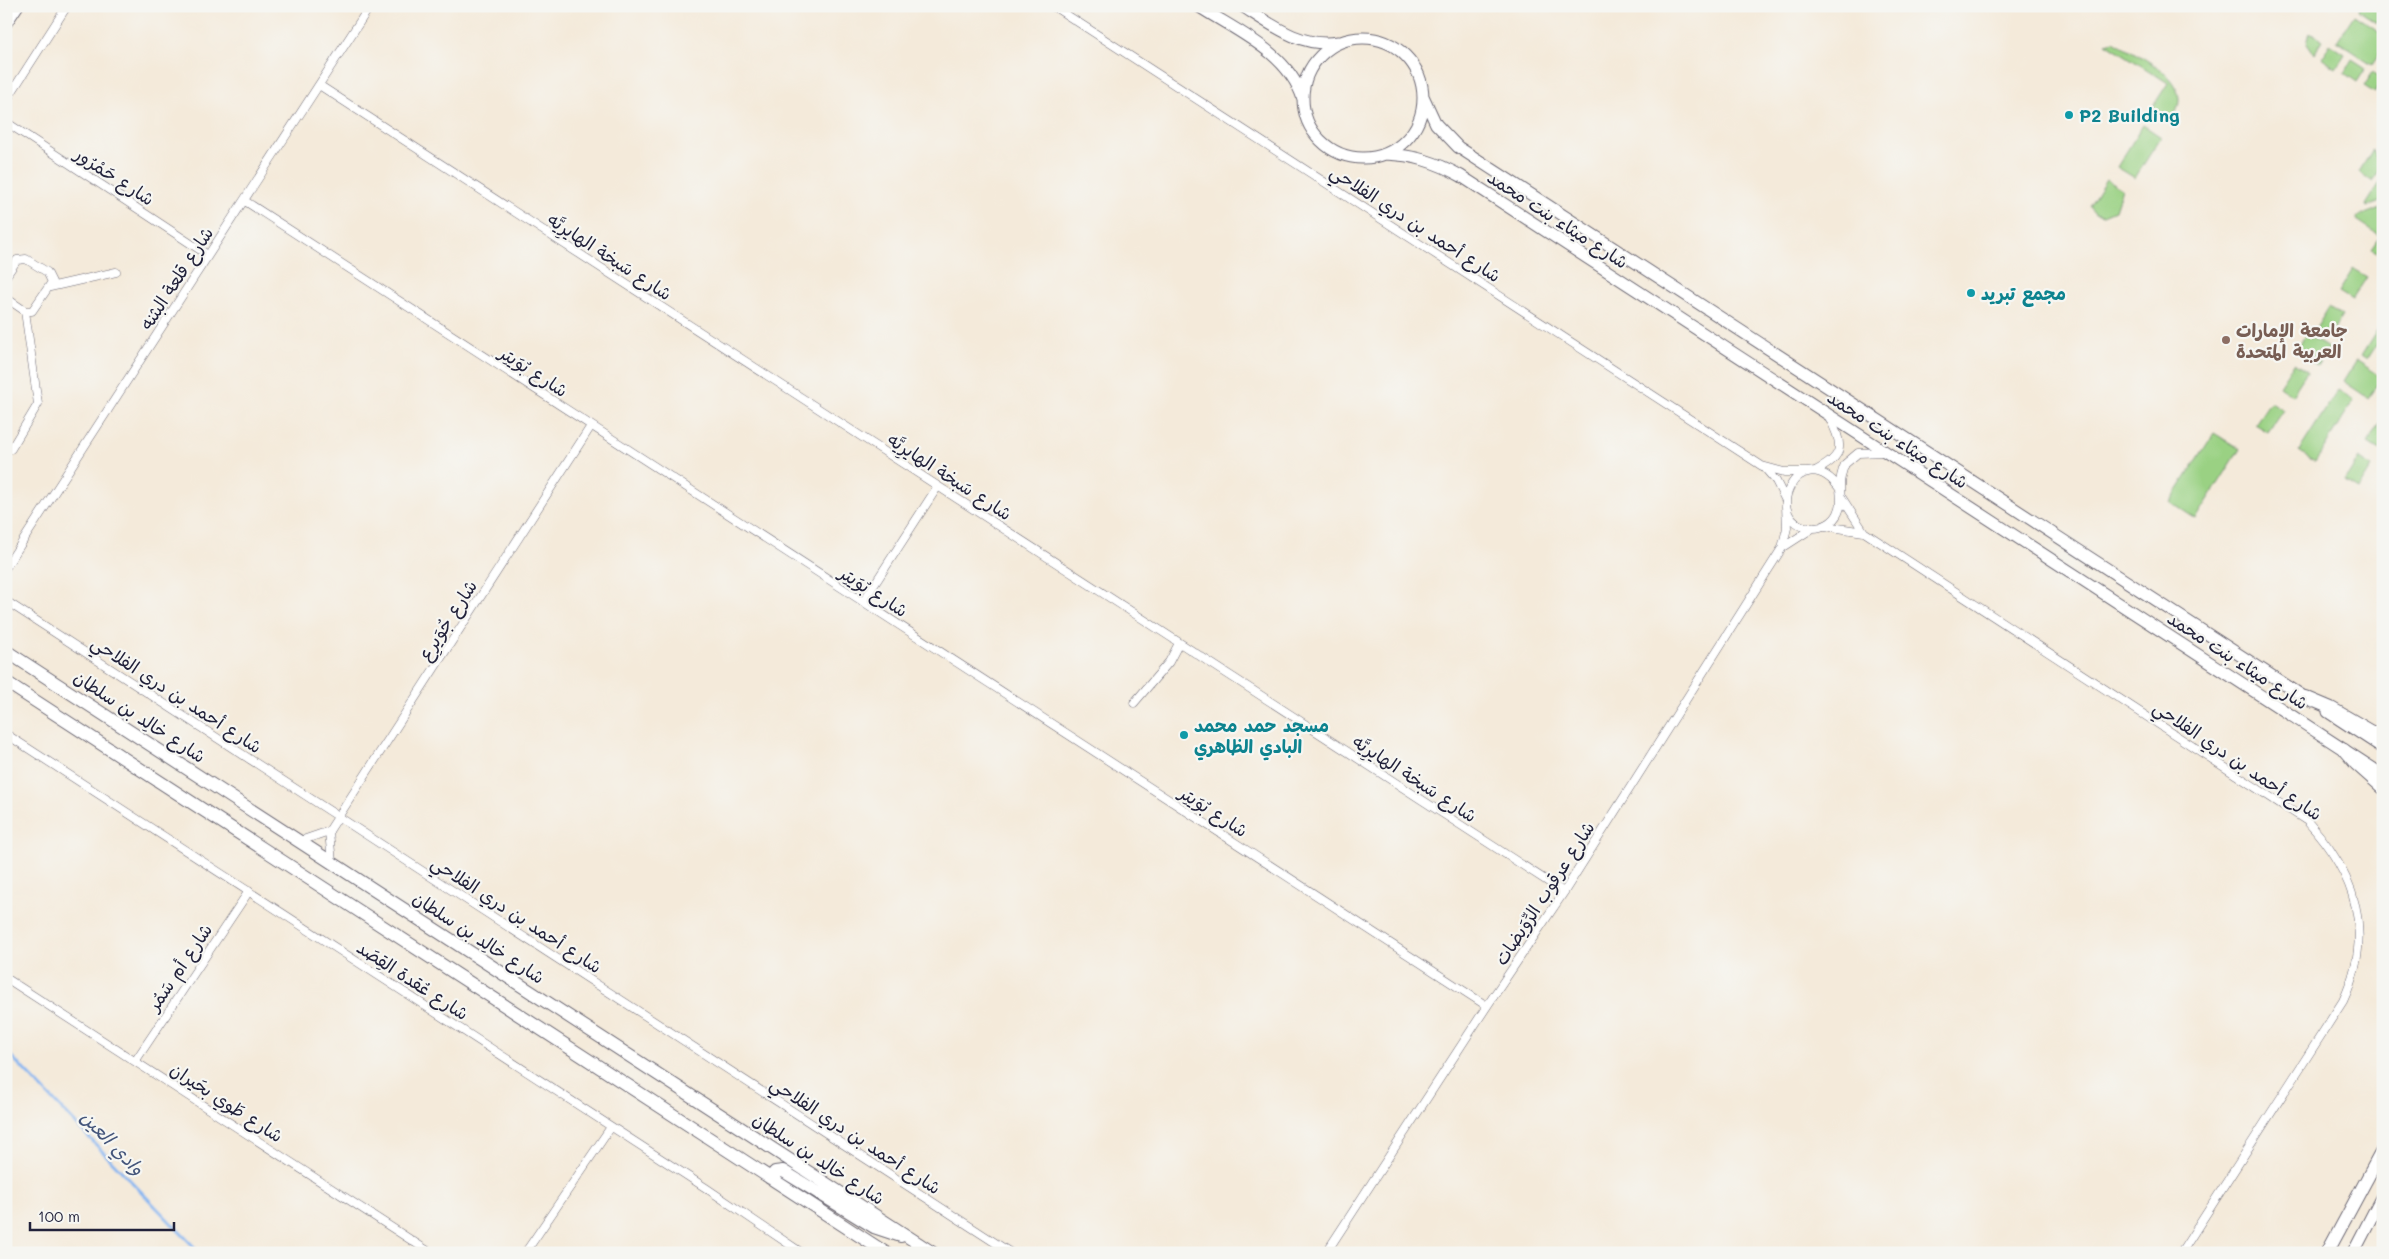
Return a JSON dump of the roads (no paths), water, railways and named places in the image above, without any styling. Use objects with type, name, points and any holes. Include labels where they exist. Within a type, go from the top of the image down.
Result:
[{"type":"main road","points":[[1198,6],[1284,64],[1296,82],[1312,129],[1331,149],[1358,158],[1386,154],[1395,150],[1411,136],[1420,117],[1423,96],[1415,69],[1403,54],[1378,40],[1350,40],[1327,43],[1304,40],[1277,28],[1242,6]]},
{"type":"main road","points":[[1304,102],[1306,81],[1315,62],[1330,48],[1350,40]]},
{"type":"main road","name":"شارع ميثاء بنت محمد","points":[[1423,96],[1436,124],[1458,148],[2383,748]]},
{"type":"main road","name":"شارع ميثاء بنت محمد","points":[[1386,154],[1417,157],[1446,168],[2383,776]]},
{"type":"main road","name":"شارع خالِد بن سلطان","points":[[6,651],[933,1253]]},
{"type":"main road","points":[[6,682],[886,1253]]},
{"type":"main road","points":[[2305,698],[2331,708],[2383,738]]},
{"type":"main road","points":[[2344,750],[2362,771],[2383,788]]},
{"type":"main road","points":[[2327,1253],[2383,1149]]},
{"type":"main road","points":[[770,1178],[775,1172],[782,1171],[882,1231],[909,1237]]},
{"type":"main road","points":[[2352,1253],[2383,1196]]},
{"type":"street","points":[[6,24],[18,6]]},
{"type":"street","points":[[6,101],[68,6]]},
{"type":"street","name":"شارع قلعة البثنه","points":[[6,567],[208,255],[245,202],[370,6]]},
{"type":"street","name":"شارع أحمد بن دري الفلاحي","points":[[1053,6],[1762,466],[1776,481],[1786,503]]},
{"type":"street","name":"شارع سَبخة الهايرِيَّه","points":[[319,85],[1564,892]]},
{"type":"street","name":"شارع حَمْرُور","points":[[6,122],[208,255]]},
{"type":"street","name":"شارع بُوَيتِر","points":[[245,202],[1487,1006]]},
{"type":"street","points":[[6,276],[20,259],[29,260],[49,274],[52,282],[35,310],[26,311],[6,298]]},
{"type":"street","points":[[6,260],[14,265]]},
{"type":"street","points":[[50,287],[116,272]]},
{"type":"street","points":[[11,449],[38,404],[26,311]]},
{"type":"street","points":[[1828,415],[1838,435],[1839,450],[1832,462],[1792,482],[1786,503],[1796,522],[1813,528],[1825,526],[1838,514],[1842,498],[1840,488],[1845,464],[1851,457],[1867,452],[1885,452]]},
{"type":"street","name":"شارع جُوَيرِع","points":[[329,831],[591,426]]},
{"type":"street","name":"شارع أحمد بن دري الفلاحي","points":[[1762,466],[1784,472],[1811,472]]},
{"type":"street","points":[[1811,472],[1832,479],[1840,488]]},
{"type":"street","points":[[863,602],[938,486]]},
{"type":"street","name":"شارع أحمد بن دري الفلاحي","points":[[1842,498],[1864,532],[2306,821],[2327,844],[2347,878],[2355,900],[2360,934],[2359,952],[2351,985],[2343,1001],[2181,1253]]},
{"type":"street","name":"شارع عرقوب الرِّوَيضات","points":[[1326,1253],[1487,1006],[1564,892],[1782,548],[1787,528],[1786,503]]},
{"type":"street","name":"شارع أحمد بن دري الفلاحي","points":[[1825,526],[1864,532]]},
{"type":"street","name":"شارع عرقوب الرِّوَيضات","points":[[1782,548],[1813,528]]},
{"type":"street","name":"شارع أحمد بن دري الفلاحي","points":[[6,601],[1011,1253]]},
{"type":"street","points":[[1134,703],[1169,662],[1179,643]]},
{"type":"street","name":"شارع عُقدة القِصَد","points":[[6,734],[802,1253]]},
{"type":"street","points":[[300,841],[329,831],[332,863]]},
{"type":"street","name":"شارع أم سَمُر","points":[[136,1060],[248,891]]},
{"type":"street","name":"شارع طَوي بحَيران","points":[[6,978],[136,1060],[431,1253]]},
{"type":"street","points":[[525,1253],[611,1127]]},
{"type":"waterway","name":"وادي العين","points":[[6,1051],[200,1253]]},
{"type":"place","name":"P2 Building","points":[[2069,115]]},
{"type":"place","name":"مجمع تبريد","points":[[1971,293]]},
{"type":"place","name":"جامعة الإمارات العربية المتحدة","points":[[2226,340]]},
{"type":"place","name":"مسجد حمد محمد البادي الظاهري","points":[[1184,735]]}]
